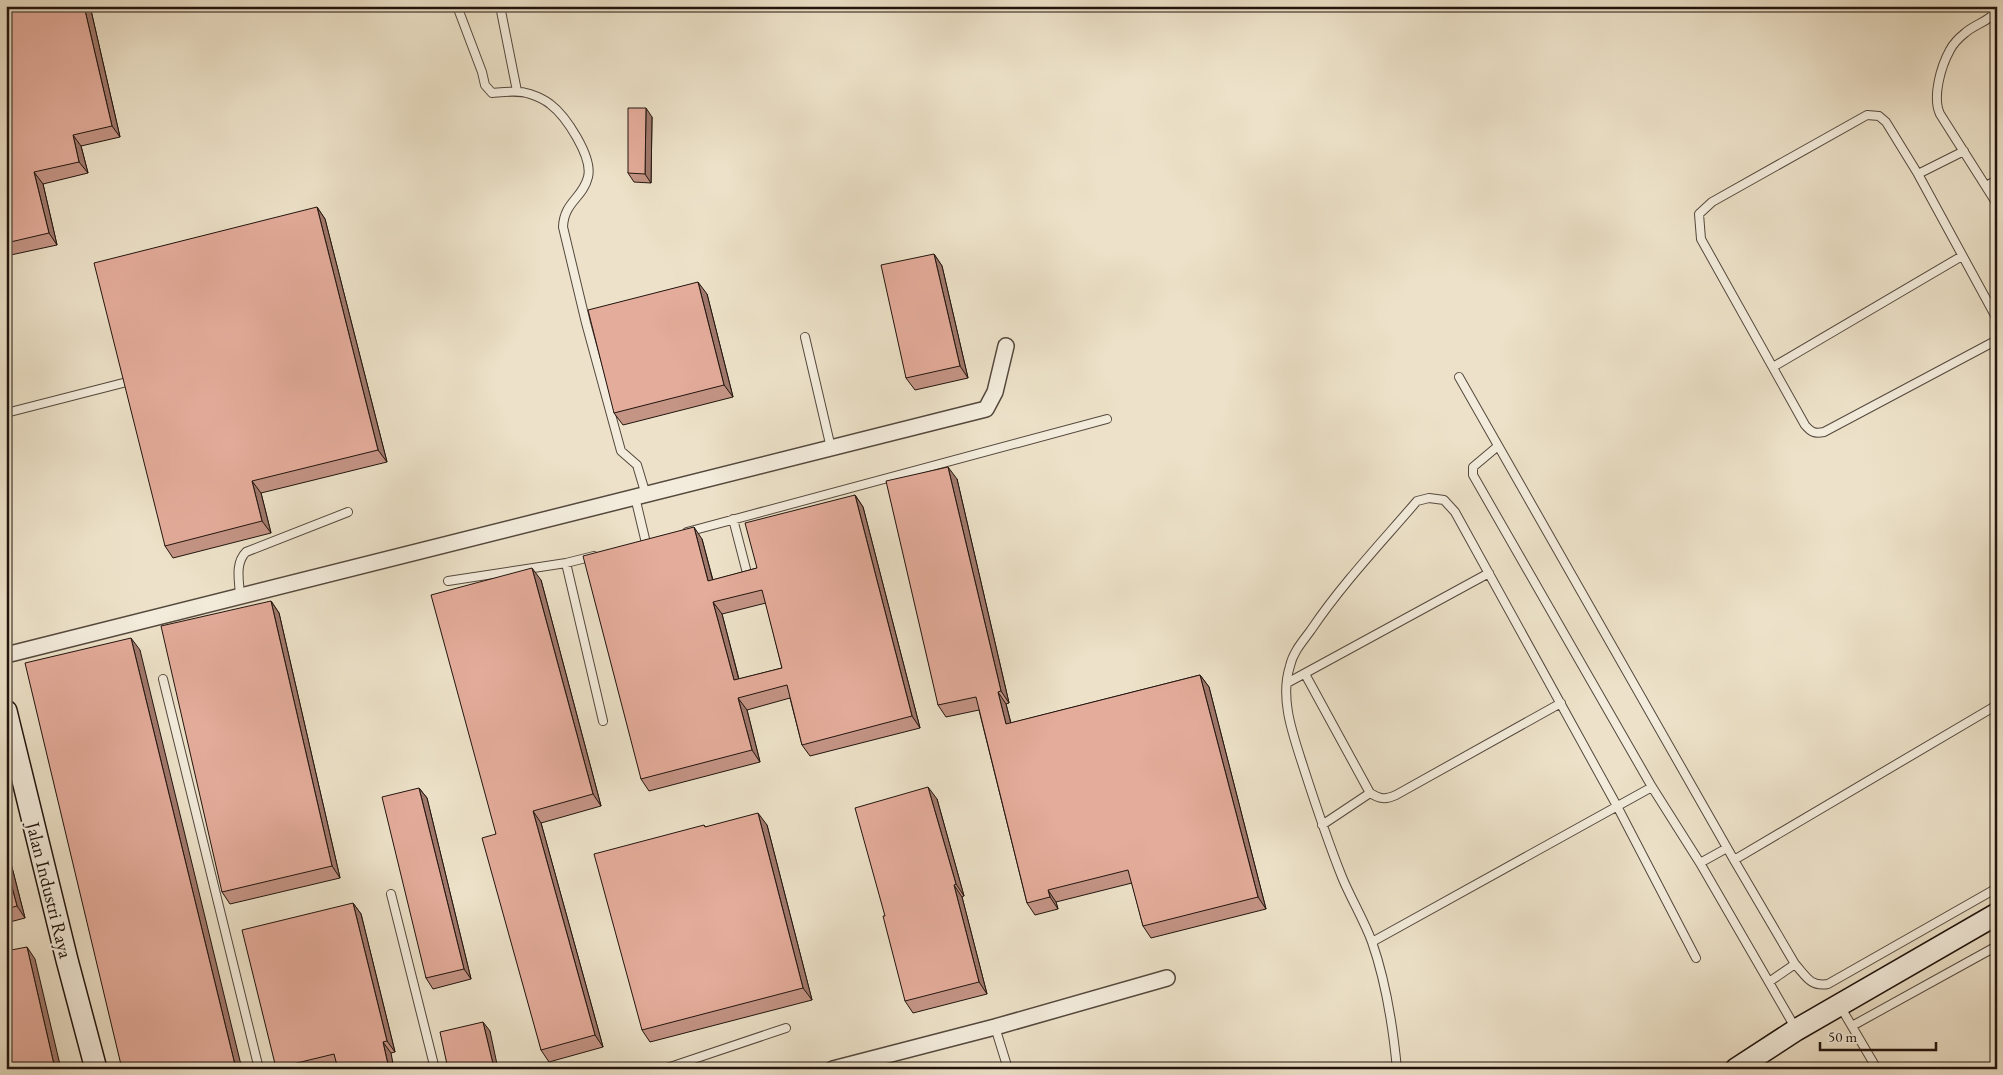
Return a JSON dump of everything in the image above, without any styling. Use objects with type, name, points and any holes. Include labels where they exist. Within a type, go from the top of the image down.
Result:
[{"type":"street","points":[[6,655],[986,409],[995,392],[1006,346]]},
{"type":"street","name":"Jalan Industri Raya","points":[[6,711],[67,960],[96,1069]]},
{"type":"street","points":[[1736,1069],[1796,1030],[1997,914]]},
{"type":"street","points":[[834,1069],[995,1027],[1167,978]]},
{"type":"lane","points":[[457,6],[482,72],[485,85],[492,93],[517,91],[530,94],[550,104],[567,122],[579,140],[586,159],[588,175],[584,188],[563,216],[563,227],[586,323],[621,451],[636,465],[646,543]]},
{"type":"lane","points":[[500,6],[517,91]]},
{"type":"lane","points":[[1997,11],[1983,23],[1966,31],[1950,50],[1940,76],[1936,96],[1936,107],[1997,204]]},
{"type":"lane","points":[[1997,319],[1918,174],[1886,122],[1879,116],[1867,115],[1712,202],[1700,214],[1701,239],[1805,425],[1816,434],[1824,432],[1997,340]]},
{"type":"lane","points":[[1918,174],[1964,151]]},
{"type":"lane","points":[[1986,186],[1997,180]]},
{"type":"lane","points":[[1774,367],[1962,256]]},
{"type":"lane","points":[[805,337],[831,448]]},
{"type":"lane","points":[[1459,377],[1727,848],[1795,964],[1811,982],[1820,985],[1828,984],[1997,888]]},
{"type":"lane","points":[[6,413],[123,383]]},
{"type":"lane","points":[[681,533],[1107,419]]},
{"type":"lane","points":[[1498,446],[1473,467],[1473,474],[1652,787],[1700,863],[1796,1030]]},
{"type":"lane","points":[[1397,1069],[1394,1042],[1382,981],[1372,942],[1342,877],[1322,825],[1292,733],[1287,706],[1287,683],[1289,667],[1294,655],[1329,604],[1417,501],[1429,498],[1444,500],[1455,512],[1617,806],[1696,958]]},
{"type":"lane","points":[[240,596],[238,566],[241,557],[246,552],[348,512]]},
{"type":"lane","points":[[733,519],[747,573]]},
{"type":"lane","points":[[637,545],[654,540]]},
{"type":"lane","points":[[448,581],[566,563],[601,554]]},
{"type":"lane","points":[[566,563],[604,721]]},
{"type":"lane","points":[[1287,683],[1489,573]]},
{"type":"lane","points":[[1305,674],[1370,793],[1381,799],[1388,799],[1396,795],[1561,703]]},
{"type":"lane","points":[[163,679],[259,1069]]},
{"type":"lane","points":[[1734,860],[1997,705]]},
{"type":"lane","points":[[1372,942],[1652,787]]},
{"type":"lane","points":[[1322,825],[1370,793]]},
{"type":"lane","points":[[1700,863],[1727,848]]},
{"type":"lane","points":[[391,894],[435,1069]]},
{"type":"lane","points":[[1852,1026],[1997,946]]},
{"type":"lane","points":[[1768,982],[1795,964]]},
{"type":"lane","points":[[1840,1004],[1877,1069]]},
{"type":"lane","points":[[995,1027],[1008,1069]]},
{"type":"lane","points":[[664,1069],[786,1028]]},
{"type":"building","points":[[6,6],[84,6],[112,126],[73,135],[79,162],[34,172],[49,233],[6,243]]},
{"type":"building","points":[[628,108],[646,108],[645,174],[628,173]]},
{"type":"building","points":[[317,207],[378,450],[252,481],[262,521],[165,546],[94,263]]},
{"type":"building","points":[[934,254],[960,366],[906,378],[881,265]]},
{"type":"building","points":[[698,282],[724,385],[614,413],[588,310]]},
{"type":"building","points":[[948,467],[1001,691],[998,692],[1006,724],[1200,675],[1258,897],[1143,926],[1128,870],[1048,890],[1050,897],[1027,903],[976,697],[938,705],[886,481]]},
{"type":"building","points":[[855,495],[912,716],[802,745],[787,685],[738,698],[752,750],[641,779],[583,556],[694,527],[708,581],[757,568],[745,523]],"holes":[[[762,590],[782,668],[734,680],[713,602]]]},
{"type":"building","points":[[532,568],[593,794],[533,811],[595,1035],[541,1050],[482,838],[496,834],[431,595]]},
{"type":"building","points":[[271,601],[332,866],[222,892],[161,626]]},
{"type":"building","points":[[131,638],[236,1069],[122,1069],[25,663]]},
{"type":"building","points":[[928,787],[956,884],[954,885],[979,982],[905,1001],[883,916],[885,916],[855,808]]},
{"type":"building","points":[[419,788],[464,969],[426,978],[382,797]]},
{"type":"building","points":[[758,813],[803,988],[642,1030],[594,854]]},
{"type":"building","points":[[6,865],[17,906],[6,909]]},
{"type":"building","points":[[353,903],[387,1041],[383,1042],[389,1069],[338,1069],[334,1054],[276,1068],[242,930]]},
{"type":"building","points":[[27,947],[55,1069],[6,1069],[6,951]]},
{"type":"building","points":[[483,1022],[494,1068],[448,1069],[440,1032]]}]
